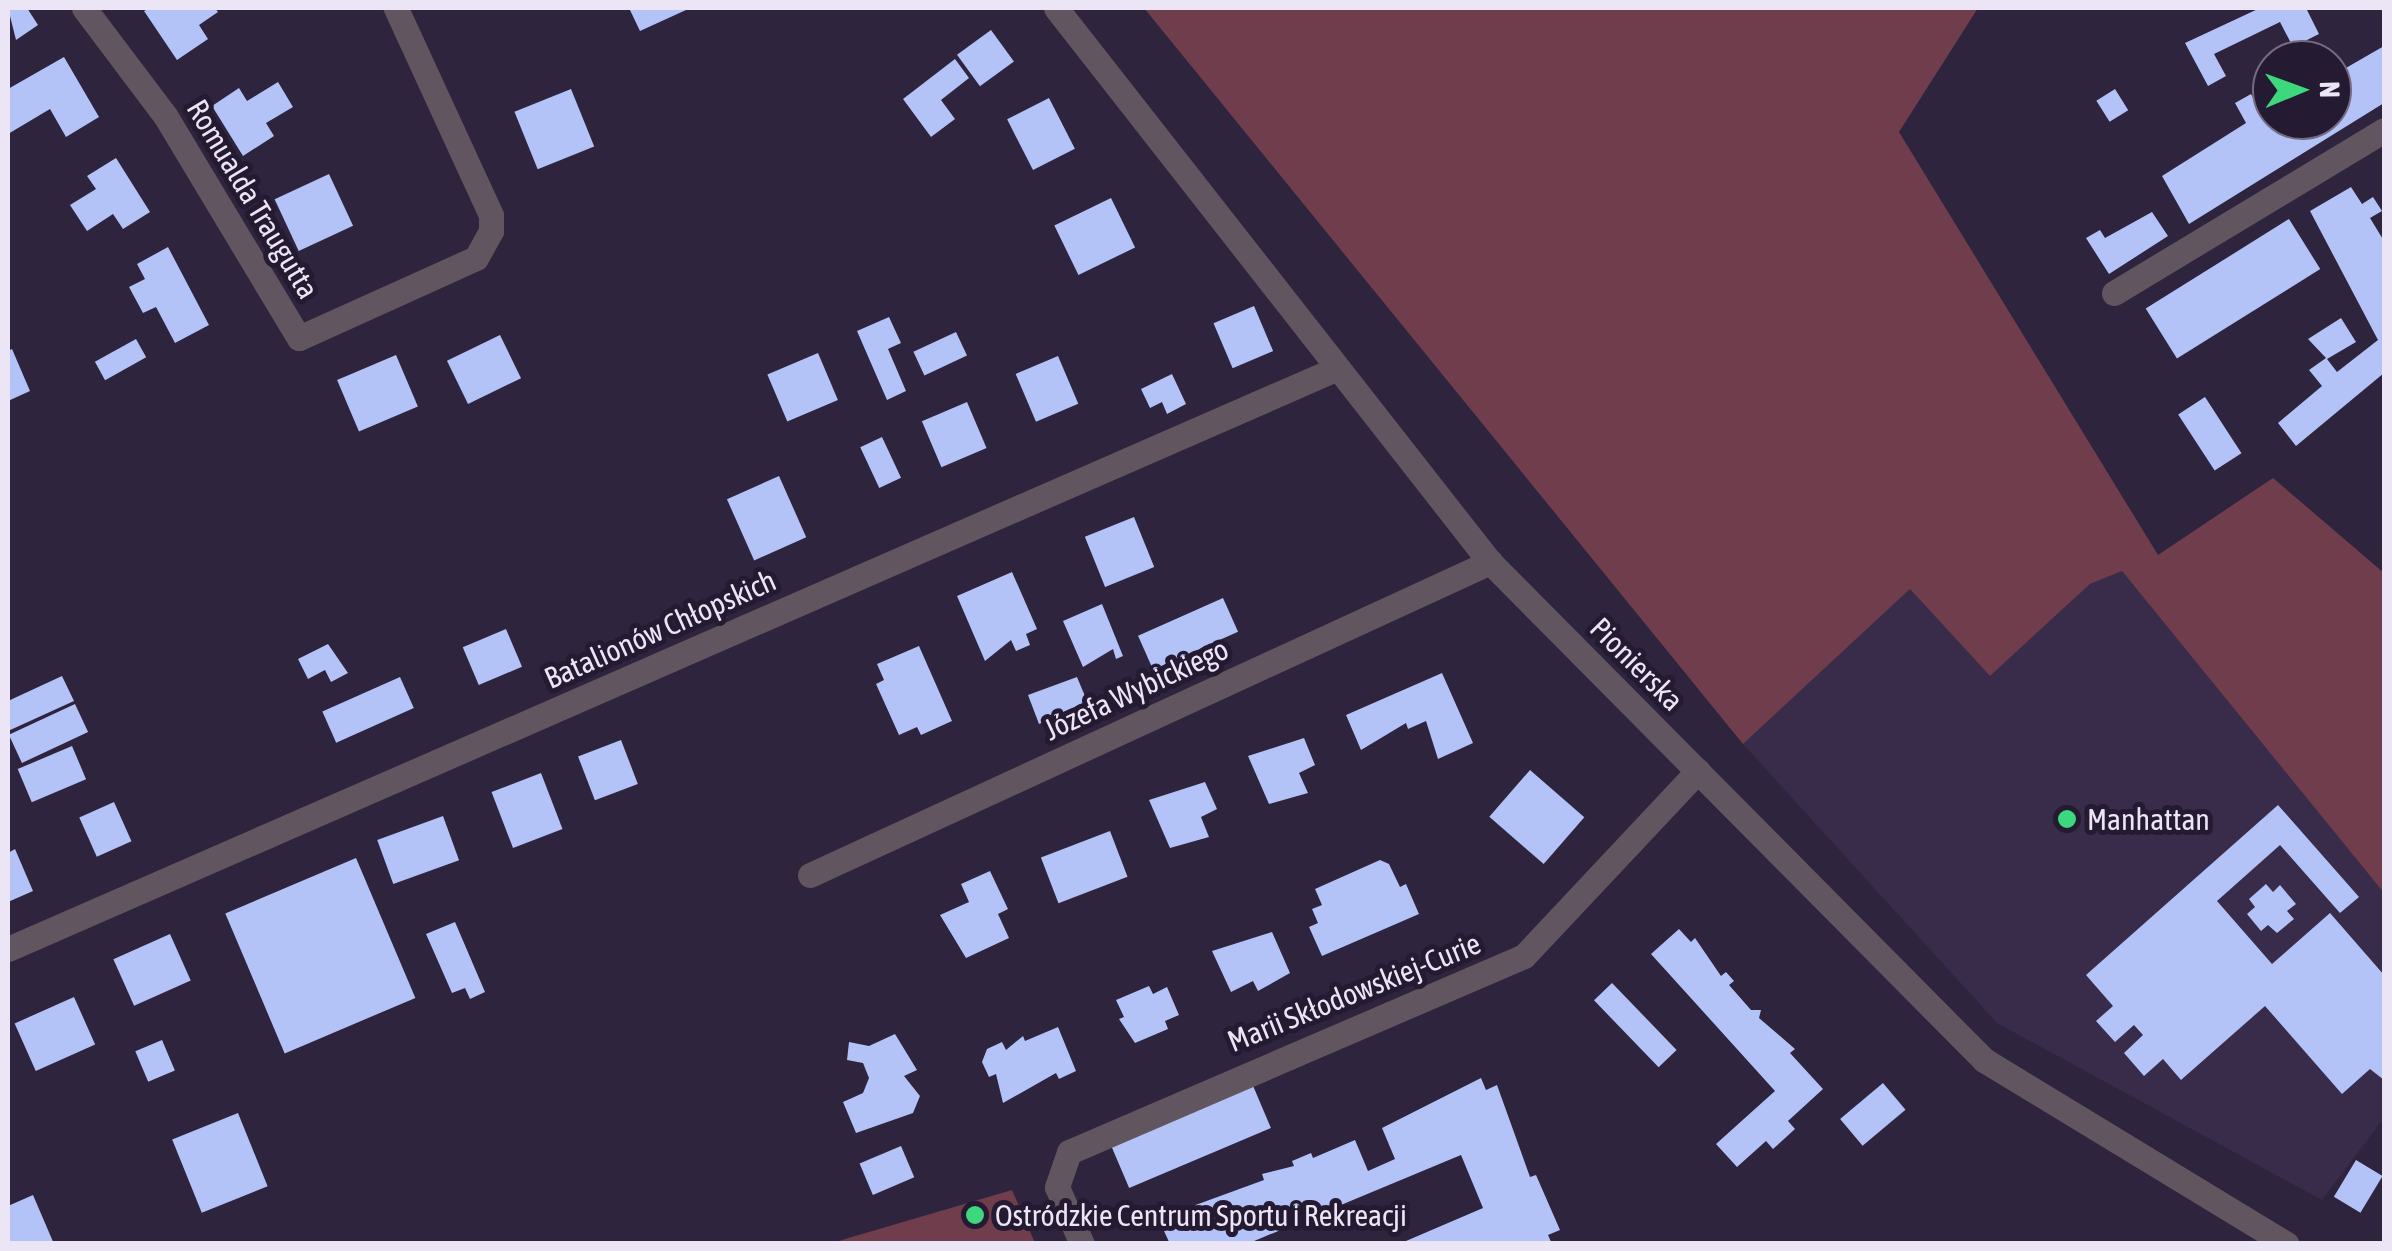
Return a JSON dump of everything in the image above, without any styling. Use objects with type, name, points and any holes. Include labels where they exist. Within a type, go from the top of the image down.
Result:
[{"type":"street","name":"Romualda Traugutta","points":[[84,8],[166,117],[299,338],[476,258],[491,231],[490,215],[396,8]]},
{"type":"street","name":"Pionierska","points":[[1056,8],[1490,562],[1984,1060],[2287,1244]]},
{"type":"street","points":[[2114,294],[2384,130]]},
{"type":"street","name":"Batalionów Chłopskich","points":[[8,950],[1338,368]]},
{"type":"street","name":"Józefa Wybickiego","points":[[810,876],[1490,562]]},
{"type":"street","name":"Marii Skłodowskiej-Curie","points":[[1082,1244],[1057,1188],[1069,1152],[1524,956],[1698,771]]},
{"type":"shaded area","points":[[1144,8],[1978,8],[1899,132],[2158,555],[2273,478],[2384,573],[2384,893],[2122,571],[2090,584],[1990,676],[1910,589],[1743,744]]},
{"type":"shaded area","name":"Manhattan","points":[[2122,571],[2384,893],[2384,1118],[2322,1200],[1997,1023],[1743,744],[1910,589],[1990,676],[2090,584]]},
{"type":"shaded area","name":"Ostródzkie Centrum Sportu i Rekreacji","points":[[1012,1190],[1035,1243],[834,1243],[845,1239]]},
{"type":"building","points":[[8,8],[27,8],[38,25],[16,40]]},
{"type":"building","points":[[215,8],[218,12],[199,25],[208,39],[177,60],[144,11]]},
{"type":"building","points":[[629,8],[684,8],[686,10],[640,31]]},
{"type":"building","points":[[2260,8],[2306,8],[2319,34],[2307,40],[2289,40],[2280,22],[2214,54],[2226,76],[2208,86],[2185,43]]},
{"type":"building","points":[[991,30],[1014,62],[980,86],[957,55]]},
{"type":"building","points":[[2384,46],[2384,103],[2352,123],[2352,64]]},
{"type":"building","points":[[64,57],[99,117],[66,137],[50,109],[8,134],[8,89]]},
{"type":"building","points":[[955,59],[969,78],[941,100],[955,119],[931,137],[903,99]]},
{"type":"building","points":[[278,82],[293,107],[266,123],[274,136],[243,156],[212,106],[239,88],[247,101]]},
{"type":"building","points":[[571,89],[594,146],[538,169],[514,112]]},
{"type":"building","points":[[2115,89],[2128,110],[2110,122],[2096,101]]},
{"type":"building","points":[[2251,94],[2252,140],[2324,140],[2189,224],[2162,176],[2246,123],[2235,103]]},
{"type":"building","points":[[1049,98],[1075,149],[1033,170],[1007,119]]},
{"type":"building","points":[[116,158],[150,212],[123,229],[113,214],[87,231],[70,205],[96,189],[87,176]]},
{"type":"building","points":[[329,174],[353,226],[299,251],[275,199]]},
{"type":"building","points":[[2351,187],[2362,204],[2373,197],[2382,211],[2370,218],[2384,241],[2384,373],[2296,446],[2278,423],[2322,386],[2309,370],[2326,358],[2308,339],[2341,318],[2356,342],[2327,359],[2337,372],[2378,340],[2310,211]]},
{"type":"building","points":[[1111,198],[1135,247],[1078,275],[1054,226]]},
{"type":"building","points":[[2152,212],[2168,236],[2109,274],[2086,238],[2100,230],[2105,238]]},
{"type":"building","points":[[2289,219],[2320,269],[2177,359],[2146,309]]},
{"type":"building","points":[[168,247],[209,325],[175,343],[156,307],[143,313],[129,287],[145,279],[137,264]]},
{"type":"building","points":[[1254,306],[1273,351],[1233,368],[1213,323]]},
{"type":"building","points":[[889,317],[901,343],[888,349],[906,391],[887,400],[857,331]]},
{"type":"building","points":[[956,332],[967,356],[924,375],[913,352]]},
{"type":"building","points":[[500,335],[521,378],[468,404],[447,361]]},
{"type":"building","points":[[136,339],[146,357],[105,380],[95,362]]},
{"type":"building","points":[[12,349],[30,391],[8,401],[8,351]]},
{"type":"building","points":[[818,353],[838,400],[787,421],[767,374]]},
{"type":"building","points":[[396,355],[418,407],[359,432],[337,380]]},
{"type":"building","points":[[1058,356],[1078,404],[1036,422],[1016,374]]},
{"type":"building","points":[[1172,374],[1186,404],[1167,414],[1162,402],[1150,408],[1141,389]]},
{"type":"building","points":[[2205,397],[2241,453],[2215,471],[2178,414]]},
{"type":"building","points":[[967,402],[987,448],[941,467],[922,421]]},
{"type":"building","points":[[882,437],[901,478],[879,488],[860,447]]},
{"type":"building","points":[[779,476],[806,537],[754,560],[727,499]]},
{"type":"building","points":[[1134,517],[1154,567],[1105,587],[1085,537]]},
{"type":"building","points":[[1012,572],[1037,629],[1026,634],[1030,645],[1016,651],[1011,640],[985,661],[957,596]]},
{"type":"building","points":[[1223,598],[1238,632],[1153,670],[1138,636]]},
{"type":"building","points":[[1102,604],[1123,656],[1116,659],[1113,649],[1083,667],[1063,621]]},
{"type":"building","points":[[506,629],[522,667],[479,685],[463,647]]},
{"type":"building","points":[[328,644],[348,673],[331,682],[325,670],[308,679],[298,659]]},
{"type":"building","points":[[919,646],[952,721],[921,735],[917,727],[899,735],[876,684],[884,680],[877,664]]},
{"type":"building","points":[[1442,673],[1473,743],[1438,759],[1426,721],[1408,729],[1406,723],[1361,750],[1346,715]]},
{"type":"building","points":[[62,676],[74,701],[8,731],[8,701]]},
{"type":"building","points":[[400,677],[414,708],[336,743],[322,712]]},
{"type":"building","points":[[1077,677],[1087,701],[1039,724],[1028,695]]},
{"type":"building","points":[[75,704],[88,732],[22,763],[9,735]]},
{"type":"building","points":[[1304,738],[1315,765],[1299,773],[1308,793],[1269,804],[1248,756]]},
{"type":"building","points":[[621,740],[638,784],[595,800],[578,756]]},
{"type":"building","points":[[72,746],[86,779],[32,802],[18,769]]},
{"type":"building","points":[[1530,770],[1584,817],[1544,864],[1489,817]]},
{"type":"building","points":[[541,773],[563,829],[513,848],[492,792]]},
{"type":"building","points":[[1205,782],[1217,809],[1201,817],[1209,837],[1170,848],[1149,800]]},
{"type":"building","points":[[114,802],[131,841],[97,857],[79,817]]},
{"type":"building","points":[[2278,805],[2359,897],[2340,913],[2280,845],[2217,901],[2272,964],[2330,913],[2384,975],[2384,1080],[2370,1069],[2342,1094],[2265,1006],[2181,1080],[2163,1059],[2144,1076],[2124,1053],[2143,1035],[2134,1025],[2115,1042],[2096,1021],[2113,1006],[2086,975]]},
{"type":"building","points":[[443,816],[459,860],[393,884],[377,840]]},
{"type":"building","points":[[1110,831],[1128,877],[1058,903],[1041,858]]},
{"type":"building","points":[[15,849],[33,891],[8,902],[8,853]]},
{"type":"building","points":[[356,858],[415,998],[285,1053],[225,913]]},
{"type":"building","points":[[1380,860],[1389,864],[1400,887],[1406,884],[1419,914],[1322,956],[1309,927],[1318,923],[1312,909],[1322,905],[1315,889]]},
{"type":"building","points":[[990,871],[1008,909],[998,914],[1009,938],[966,958],[940,915],[969,902],[961,884]]},
{"type":"building","points":[[2266,884],[2273,892],[2280,885],[2296,904],[2287,911],[2294,919],[2277,933],[2268,925],[2261,931],[2247,914],[2255,907],[2249,899]]},
{"type":"building","points":[[455,922],[485,992],[470,999],[465,988],[452,993],[426,934]]},
{"type":"building","points":[[1679,929],[1691,942],[1695,938],[1721,976],[1726,972],[1734,981],[1729,985],[1751,1010],[1761,1010],[1759,1018],[1795,1049],[1790,1053],[1823,1089],[1788,1121],[1795,1129],[1773,1149],[1766,1141],[1737,1167],[1716,1144],[1775,1091],[1651,954]]},
{"type":"building","points":[[1272,932],[1290,973],[1258,991],[1253,981],[1231,992],[1212,951]]},
{"type":"building","points":[[170,934],[191,981],[134,1006],[113,959]]},
{"type":"building","points":[[1612,983],[1677,1050],[1659,1067],[1594,1000]]},
{"type":"building","points":[[1149,986],[1153,994],[1167,987],[1179,1015],[1165,1021],[1168,1029],[1135,1043],[1119,1019],[1124,1017],[1116,1000]]},
{"type":"building","points":[[74,997],[95,1045],[36,1071],[15,1023]]},
{"type":"building","points":[[1058,1027],[1076,1071],[1059,1079],[1056,1073],[1003,1103],[996,1074],[989,1077],[982,1062],[987,1049],[1002,1042],[1006,1050],[1023,1036],[1025,1041]]},
{"type":"building","points":[[895,1034],[917,1070],[904,1076],[920,1096],[913,1113],[856,1133],[843,1102],[863,1093],[869,1078],[863,1063],[847,1060],[849,1042],[869,1046]]},
{"type":"building","points":[[162,1040],[175,1070],[148,1082],[135,1051]]},
{"type":"building","points":[[1481,1078],[1486,1090],[1497,1085],[1530,1177],[1536,1175],[1560,1230],[1548,1235],[1552,1244],[1399,1244],[1483,1208],[1461,1155],[1247,1244],[1170,1244],[1164,1231],[1176,1226],[1171,1214],[1264,1180],[1262,1174],[1294,1166],[1292,1161],[1311,1153],[1313,1158],[1355,1140],[1368,1171],[1395,1159],[1382,1128]]},
{"type":"building","points":[[1251,1081],[1271,1128],[1129,1188],[1109,1141]]},
{"type":"building","points":[[1883,1083],[1905,1110],[1863,1146],[1840,1119]]},
{"type":"building","points":[[238,1113],[268,1186],[202,1213],[172,1140]]},
{"type":"building","points":[[901,1146],[914,1177],[873,1195],[860,1164]]},
{"type":"building","points":[[2356,1160],[2383,1176],[2360,1213],[2334,1197]]},
{"type":"building","points":[[33,1195],[54,1244],[8,1244],[8,1206]]},
{"type":"place","name":"Manhattan","points":[[2067,819]]},
{"type":"place","name":"Ostródzkie Centrum Sportu i Rekreacji","points":[[975,1215]]}]
